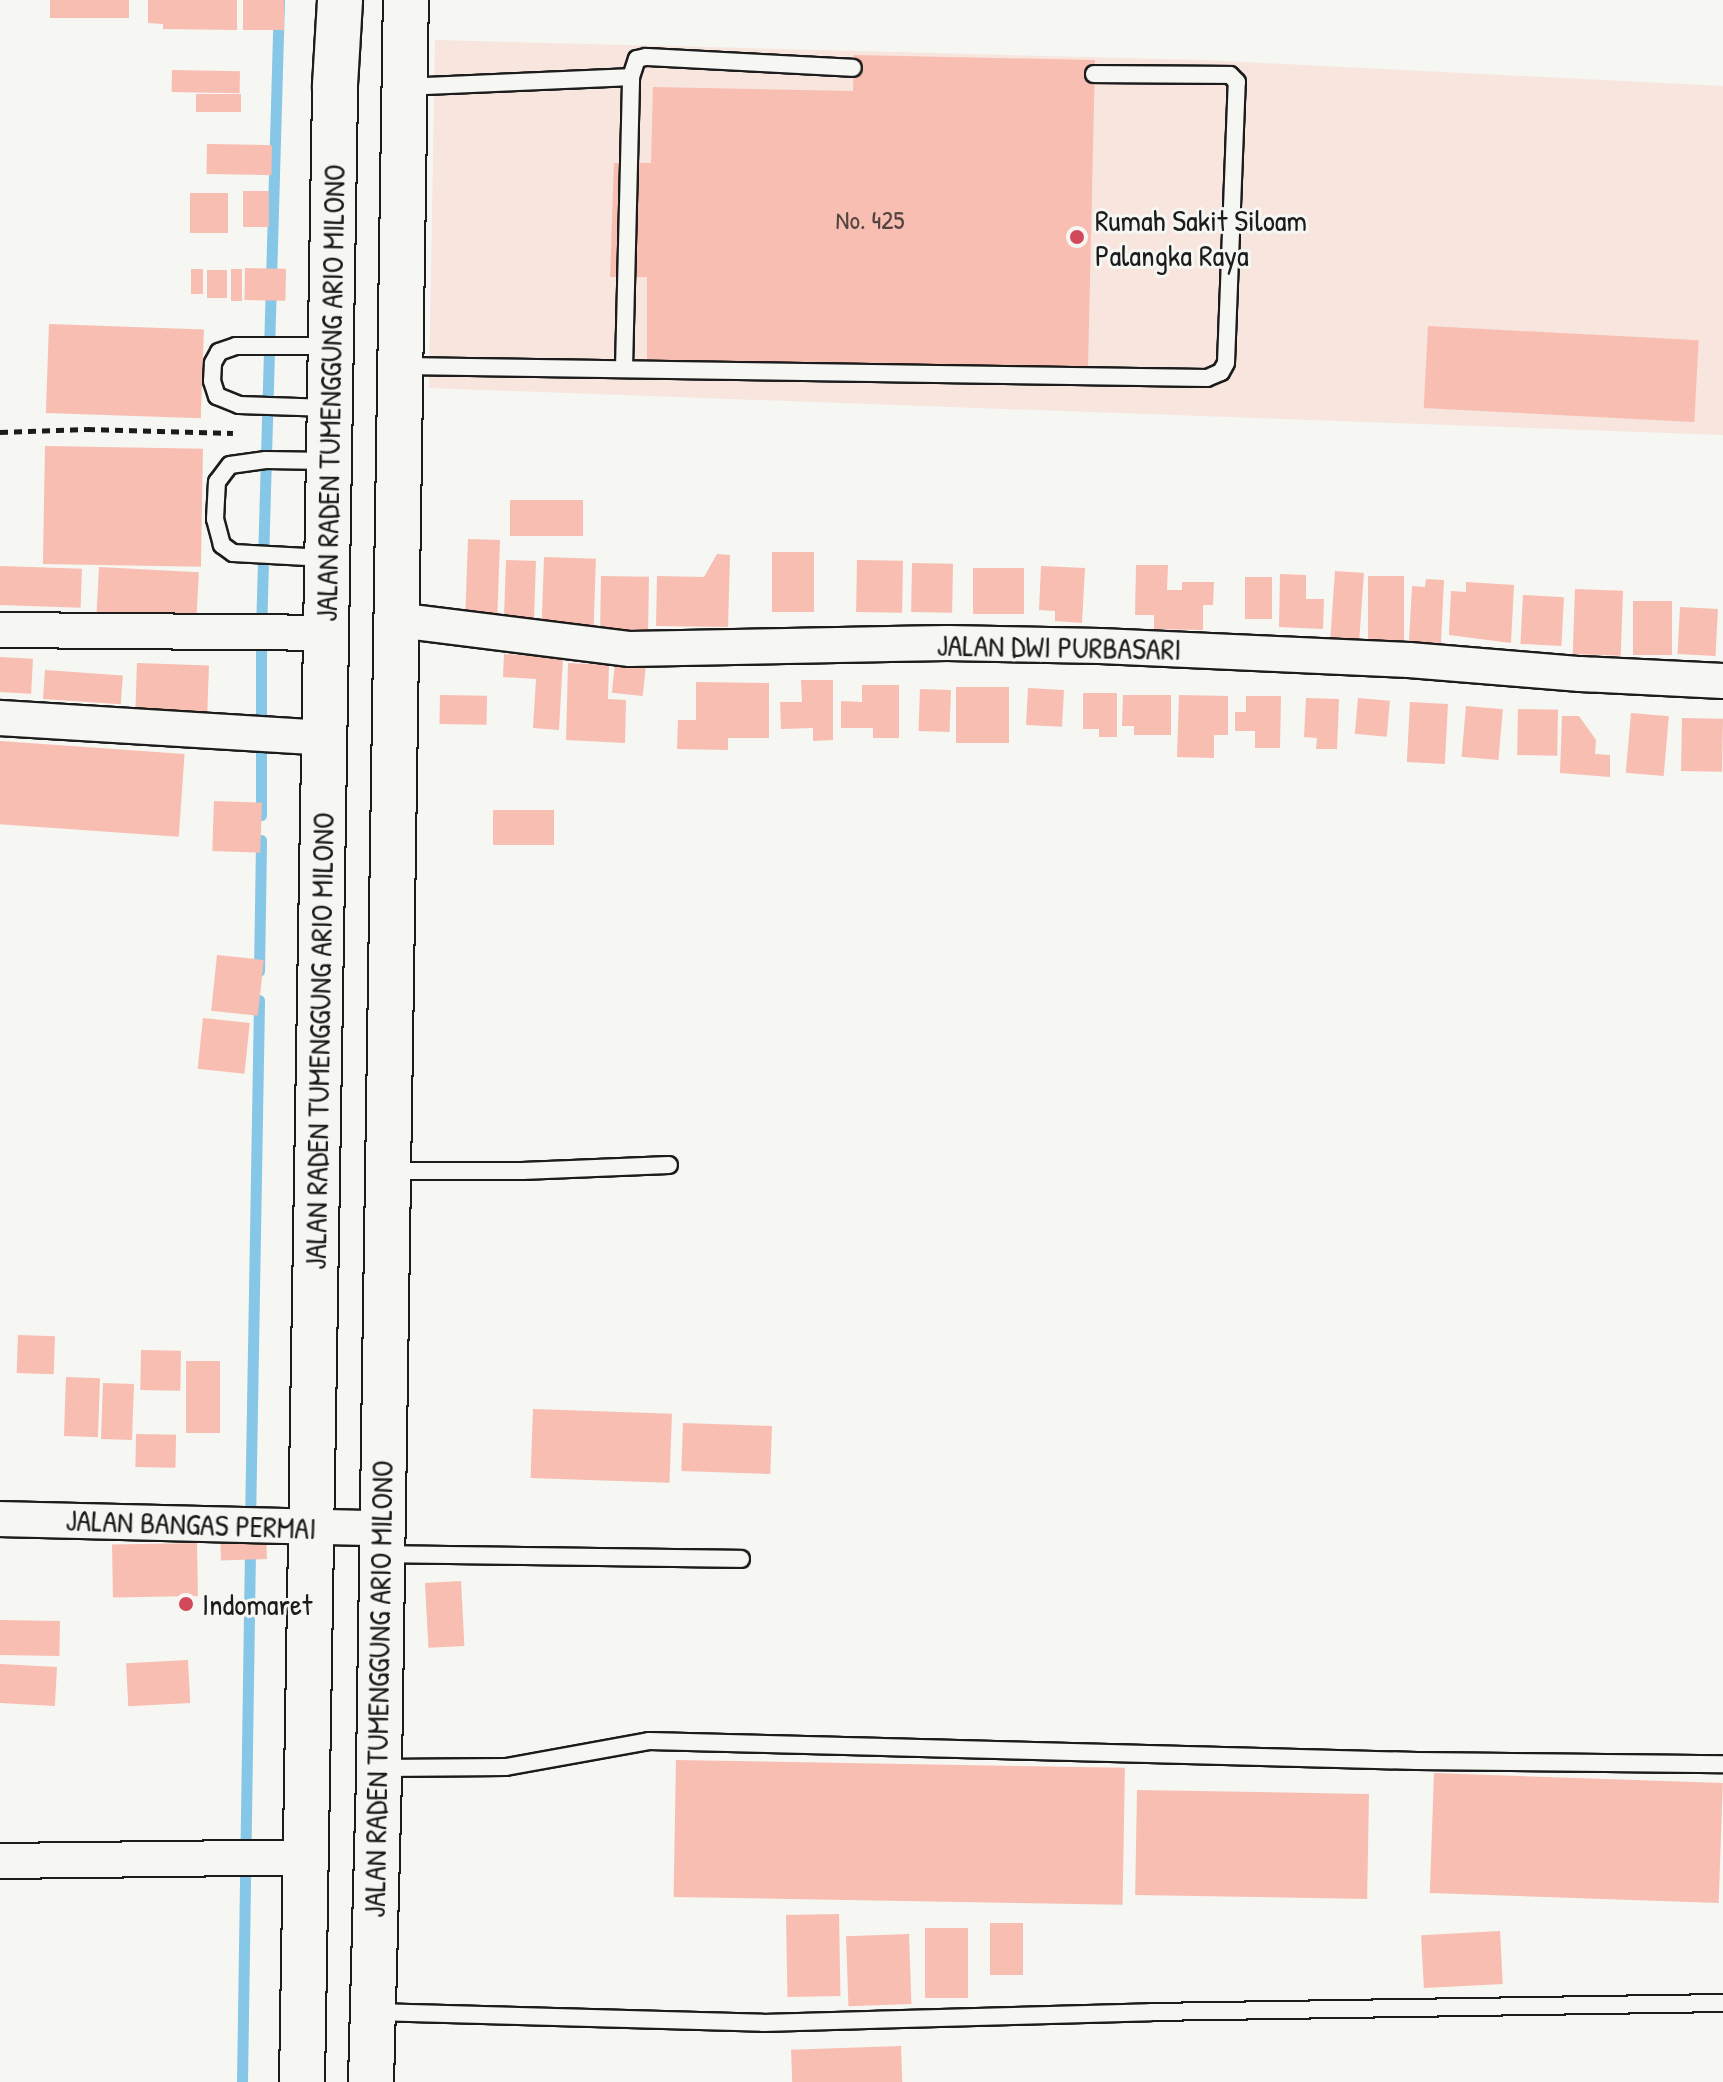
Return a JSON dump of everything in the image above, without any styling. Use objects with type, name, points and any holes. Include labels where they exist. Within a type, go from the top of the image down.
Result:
[{"type":"highway","name":"JALAN RADEN TUMENGGUNG ARIO MILONO","points":[[302,2082],[287,1857],[312,1528],[335,85],[340,0]]},
{"type":"highway","name":"JALAN RADEN TUMENGGUNG ARIO MILONO","points":[[371,2082],[379,1768],[406,0]]},
{"type":"highway","points":[[335,85],[403,87]]},
{"type":"street","name":"JALAN DWI PURBASARI","points":[[397,620],[630,649],[947,643],[1100,646],[1409,660],[1580,674],[1723,681]]},
{"type":"street","points":[[0,630],[325,633]]},
{"type":"street","points":[[0,718],[324,738]]},
{"type":"street","name":"JALAN BANGAS PERMAI","points":[[0,1519],[312,1528],[381,1541]]},
{"type":"street","points":[[0,1861],[287,1857]]},
{"type":"lane","points":[[624,368],[631,77],[637,59],[853,68]]},
{"type":"lane","points":[[401,366],[1207,378],[1221,372],[1226,363],[1237,82],[1230,75],[1094,74]]},
{"type":"lane","points":[[403,87],[631,77]]},
{"type":"lane","points":[[330,408],[239,405],[217,396],[212,381],[213,363],[219,352],[236,346],[331,346]]},
{"type":"lane","points":[[327,558],[233,553],[222,545],[215,519],[217,482],[230,465],[266,460],[329,462]]},
{"type":"lane","points":[[387,1171],[522,1171],[669,1165]]},
{"type":"lane","points":[[381,1541],[741,1559]]},
{"type":"lane","points":[[379,1768],[506,1767],[649,1741],[1417,1761],[1723,1764]]},
{"type":"lane","points":[[372,2012],[763,2023],[1151,2012],[1723,2003]]},
{"type":"path","points":[[0,432],[87,429],[239,433]]},
{"type":"shaded area","name":"Rumah Sakit Siloam Palangka Raya","points":[[435,40],[1203,60],[1723,86],[1723,435],[429,388]]},
{"type":"building","points":[[50,0],[129,0],[129,18],[50,18]]},
{"type":"building","points":[[148,0],[237,0],[237,30],[163,29],[163,24],[148,23]]},
{"type":"building","points":[[243,0],[284,0],[284,30],[243,30]]},
{"type":"building","name":"Rumah Sakit Siloam Palangka Raya","points":[[854,55],[1095,60],[1088,368],[647,360],[647,277],[610,277],[614,163],[651,163],[653,87],[853,91]]},
{"type":"building","points":[[172,70],[240,71],[240,93],[172,92]]},
{"type":"building","points":[[196,94],[241,94],[241,112],[196,112]]},
{"type":"building","points":[[207,144],[272,145],[271,175],[206,174]]},
{"type":"building","points":[[243,191],[269,191],[269,227],[243,227]]},
{"type":"building","points":[[190,193],[228,193],[228,233],[190,233]]},
{"type":"building","points":[[245,268],[286,269],[285,301],[244,300]]},
{"type":"building","points":[[191,269],[203,269],[203,294],[191,294]]},
{"type":"building","points":[[231,269],[242,269],[242,301],[231,301]]},
{"type":"building","points":[[207,270],[227,270],[227,298],[207,298]]},
{"type":"building","points":[[49,324],[204,329],[201,418],[46,413]]},
{"type":"building","points":[[1428,326],[1699,340],[1694,422],[1424,408]]},
{"type":"building","points":[[45,446],[203,449],[201,567],[43,564]]},
{"type":"building","points":[[510,500],[583,500],[583,536],[510,536]]},
{"type":"building","points":[[468,539],[500,540],[497,622],[465,621]]},
{"type":"building","points":[[772,552],[814,552],[814,612],[772,612]]},
{"type":"building","points":[[717,554],[730,555],[728,627],[656,626],[657,576],[704,577]]},
{"type":"building","points":[[544,557],[596,559],[594,629],[542,627]]},
{"type":"building","points":[[506,560],[536,561],[534,622],[504,621]]},
{"type":"building","points":[[857,560],[903,561],[902,613],[856,612]]},
{"type":"building","points":[[912,563],[953,564],[952,613],[911,612]]},
{"type":"building","points":[[1136,565],[1168,565],[1167,590],[1182,590],[1182,582],[1214,582],[1213,605],[1203,605],[1203,630],[1154,629],[1154,615],[1135,615]]},
{"type":"building","points":[[0,566],[82,569],[81,608],[0,605]]},
{"type":"building","points":[[1041,566],[1085,568],[1082,623],[1055,621],[1055,611],[1039,610]]},
{"type":"building","points":[[99,567],[199,572],[196,620],[96,615]]},
{"type":"building","points":[[973,568],[1024,568],[1024,614],[973,614]]},
{"type":"building","points":[[1335,571],[1364,573],[1359,643],[1330,641]]},
{"type":"building","points":[[1280,574],[1306,575],[1306,599],[1324,599],[1323,629],[1279,627]]},
{"type":"building","points":[[601,576],[649,577],[648,635],[600,634]]},
{"type":"building","points":[[1368,576],[1404,576],[1404,641],[1368,641]]},
{"type":"building","points":[[1245,577],[1272,577],[1272,619],[1245,619]]},
{"type":"building","points":[[1426,579],[1444,580],[1441,643],[1409,642],[1412,586],[1425,587]]},
{"type":"building","points":[[1466,582],[1514,585],[1511,643],[1449,635],[1451,591],[1466,592]]},
{"type":"building","points":[[1575,589],[1623,591],[1621,656],[1573,654]]},
{"type":"building","points":[[1523,595],[1564,597],[1561,646],[1520,644]]},
{"type":"building","points":[[1633,601],[1672,601],[1672,655],[1633,655]]},
{"type":"building","points":[[1680,607],[1718,609],[1715,656],[1678,654]]},
{"type":"building","points":[[504,654],[563,658],[559,730],[533,728],[536,679],[503,677]]},
{"type":"building","points":[[0,657],[33,659],[31,694],[0,692]]},
{"type":"building","points":[[137,663],[209,666],[207,712],[135,710]]},
{"type":"building","points":[[568,663],[609,665],[608,699],[626,700],[625,743],[566,740]]},
{"type":"building","points":[[615,663],[646,666],[643,696],[612,693]]},
{"type":"building","points":[[45,670],[123,675],[121,704],[43,699]]},
{"type":"building","points":[[801,680],[833,680],[833,740],[813,741],[813,728],[781,729],[780,702],[802,702]]},
{"type":"building","points":[[696,682],[769,683],[769,738],[728,738],[728,750],[677,749],[678,720],[696,720]]},
{"type":"building","points":[[862,685],[899,685],[899,738],[873,738],[873,728],[841,728],[841,701],[862,702]]},
{"type":"building","points":[[956,687],[1009,687],[1009,743],[956,743]]},
{"type":"building","points":[[1028,688],[1064,690],[1062,727],[1026,725]]},
{"type":"building","points":[[920,689],[951,690],[950,732],[919,731]]},
{"type":"building","points":[[1083,693],[1117,693],[1117,737],[1099,737],[1099,729],[1083,729]]},
{"type":"building","points":[[440,695],[487,696],[486,725],[439,724]]},
{"type":"building","points":[[1123,695],[1171,695],[1171,735],[1134,735],[1134,726],[1122,726]]},
{"type":"building","points":[[1179,695],[1228,696],[1228,735],[1214,735],[1214,758],[1177,757]]},
{"type":"building","points":[[1246,696],[1281,696],[1280,748],[1255,748],[1255,731],[1235,731],[1235,712],[1246,712]]},
{"type":"building","points":[[1306,698],[1339,699],[1337,749],[1316,749],[1317,738],[1304,737]]},
{"type":"building","points":[[1358,698],[1390,701],[1387,737],[1355,734]]},
{"type":"building","points":[[1410,702],[1448,704],[1445,764],[1407,762]]},
{"type":"building","points":[[1466,706],[1503,709],[1498,760],[1462,757]]},
{"type":"building","points":[[1518,709],[1558,710],[1557,756],[1517,755]]},
{"type":"building","points":[[1631,713],[1669,716],[1664,776],[1626,773]]},
{"type":"building","points":[[1562,716],[1579,716],[1596,740],[1595,754],[1610,755],[1610,777],[1560,773]]},
{"type":"building","points":[[1682,718],[1723,719],[1722,772],[1681,771]]},
{"type":"building","points":[[0,741],[185,754],[179,837],[0,824]]},
{"type":"building","points":[[214,801],[262,803],[260,853],[212,851]]},
{"type":"building","points":[[493,810],[554,810],[554,845],[493,845]]},
{"type":"building","points":[[217,955],[264,960],[258,1016],[211,1011]]},
{"type":"building","points":[[203,1018],[250,1023],[244,1074],[198,1069]]},
{"type":"building","points":[[18,1335],[55,1336],[54,1374],[17,1373]]},
{"type":"building","points":[[141,1350],[181,1351],[180,1391],[140,1390]]},
{"type":"building","points":[[186,1361],[220,1361],[220,1433],[186,1433]]},
{"type":"building","points":[[66,1377],[100,1378],[98,1437],[64,1436]]},
{"type":"building","points":[[103,1383],[134,1384],[132,1440],[101,1439]]},
{"type":"building","points":[[533,1409],[672,1414],[670,1483],[531,1478]]},
{"type":"building","points":[[683,1423],[772,1426],[770,1474],[681,1471]]},
{"type":"building","points":[[136,1434],[176,1435],[175,1468],[135,1467]]},
{"type":"building","points":[[266,1532],[267,1559],[221,1561],[220,1534]]},
{"type":"building","points":[[197,1543],[198,1596],[113,1597],[112,1544]]},
{"type":"building","points":[[461,1581],[464,1646],[428,1648],[425,1583]]},
{"type":"building","points":[[0,1620],[60,1621],[59,1656],[0,1655]]},
{"type":"building","points":[[188,1660],[190,1703],[128,1706],[126,1663]]},
{"type":"building","points":[[0,1664],[57,1667],[55,1706],[0,1703]]},
{"type":"building","points":[[676,1760],[1125,1768],[1123,1905],[674,1897]]},
{"type":"building","points":[[1434,1773],[1723,1783],[1719,1903],[1430,1893]]},
{"type":"building","points":[[1137,1790],[1369,1794],[1367,1899],[1135,1895]]},
{"type":"building","points":[[839,1914],[840,1996],[787,1997],[786,1915]]},
{"type":"building","points":[[990,1923],[1023,1923],[1023,1975],[990,1975]]},
{"type":"building","points":[[925,1928],[968,1928],[968,1998],[925,1998]]},
{"type":"building","points":[[1500,1931],[1503,1984],[1424,1988],[1421,1935]]},
{"type":"building","points":[[909,1934],[911,2004],[848,2006],[846,1936]]},
{"type":"building","points":[[901,2046],[902,2082],[792,2082],[791,2050]]},
{"type":"waterway","points":[[261,815],[261,632],[279,0]]},
{"type":"waterway","points":[[259,971],[261,840]]},
{"type":"waterway","points":[[250,1523],[259,1000]]},
{"type":"waterway","points":[[242,2082],[250,1548]]},
{"type":"place","name":"Rumah Sakit Siloam Palangka Raya","points":[[1077,237]]},
{"type":"place","name":"Indomaret","points":[[186,1604]]}]
